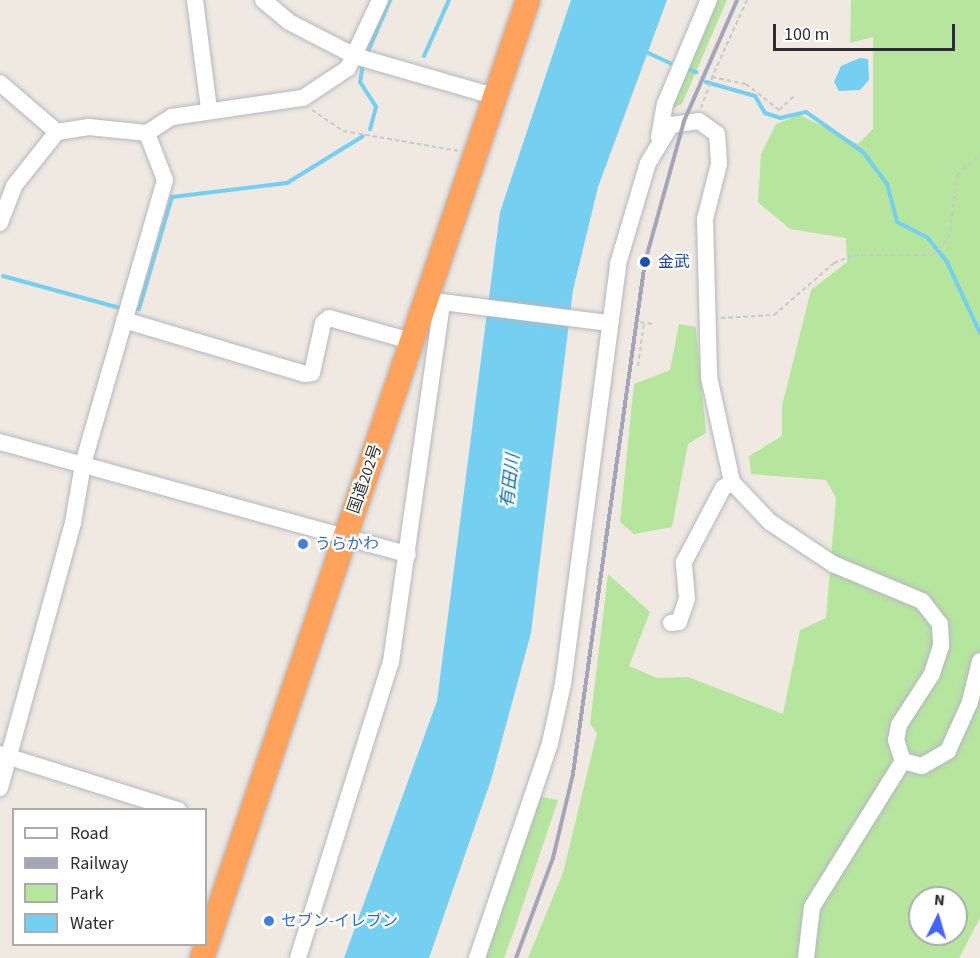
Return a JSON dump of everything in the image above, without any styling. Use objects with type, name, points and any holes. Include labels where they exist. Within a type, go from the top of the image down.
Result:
[{"type":"highway","name":"国道202号","points":[[207,933],[211,913],[346,534],[411,341],[434,301],[475,153],[528,0]]},
{"type":"street","points":[[195,0],[209,109]]},
{"type":"street","points":[[263,0],[289,22],[362,58],[494,96]]},
{"type":"street","points":[[0,223],[14,186],[57,132],[89,127],[147,133],[172,117],[209,109],[303,98],[362,58],[380,0]]},
{"type":"street","points":[[477,958],[536,794],[563,684],[608,323],[618,264],[659,140],[665,104],[709,0]]},
{"type":"street","points":[[0,83],[57,132]]},
{"type":"street","points":[[659,140],[671,125],[699,121],[710,124],[718,145],[705,219],[709,319],[713,415],[732,482],[770,522],[833,564],[922,601],[940,624],[941,646],[932,674],[899,725],[896,740],[903,761]]},
{"type":"street","points":[[0,788],[4,755],[73,523],[82,464],[165,180],[147,133]]},
{"type":"street","points":[[298,958],[373,732],[408,554],[434,301],[608,323]]},
{"type":"street","points":[[126,313],[305,374],[312,373],[323,323],[329,318],[411,341]]},
{"type":"street","points":[[0,442],[346,534],[408,554]]},
{"type":"street","points":[[671,623],[679,622],[687,599],[684,562],[723,488],[732,482]]},
{"type":"street","points":[[903,761],[922,766],[948,751],[970,702],[980,661]]},
{"type":"street","points":[[4,755],[172,808]]},
{"type":"street","points":[[806,958],[812,907],[903,761]]},
{"type":"path","points":[[699,121],[712,77],[747,0]]},
{"type":"path","points":[[712,77],[747,84],[779,110],[795,95]]},
{"type":"path","points":[[303,98],[316,116],[343,131],[475,153]]},
{"type":"path","points":[[709,319],[774,315],[834,263],[854,255],[933,255],[943,248],[957,175],[980,155]]},
{"type":"path","points":[[638,366],[642,322],[653,324]]},
{"type":"green space","points":[[717,0],[727,0],[682,104],[672,108]]},
{"type":"green space","points":[[851,0],[980,0],[980,918],[968,941],[968,886],[908,886],[908,946],[965,946],[959,958],[528,958],[563,873],[597,733],[590,724],[608,574],[650,612],[629,666],[657,678],[688,677],[783,714],[800,630],[826,618],[836,498],[826,480],[751,474],[749,456],[782,436],[782,406],[811,290],[847,262],[846,238],[790,229],[758,202],[761,154],[776,124],[800,115],[858,144],[873,129],[873,37],[850,43]]},
{"type":"green space","points":[[679,324],[696,327],[706,433],[688,444],[672,527],[634,534],[620,522],[634,384],[670,370]]},
{"type":"green space","points":[[541,797],[558,800],[515,928],[504,958],[484,958]]},
{"type":"water","name":"有田川","points":[[571,0],[667,0],[598,187],[573,290],[531,633],[491,780],[429,958],[344,958],[437,701],[500,212]]},
{"type":"water","points":[[860,58],[868,59],[869,80],[860,90],[839,91],[834,82],[841,66]]},
{"type":"waterway","points":[[367,54],[390,0]]},
{"type":"waterway","points":[[424,56],[449,0]]},
{"type":"waterway","points":[[644,51],[670,63]]},
{"type":"waterway","points":[[363,64],[360,82],[376,107],[370,129]]},
{"type":"waterway","points":[[688,69],[696,72]]},
{"type":"waterway","points":[[706,82],[755,96],[765,113],[780,118],[806,112],[863,152],[887,184],[897,222],[927,237],[947,262],[980,333]]},
{"type":"waterway","points":[[131,309],[139,309],[172,197],[287,183],[363,136]]},
{"type":"waterway","points":[[3,276],[124,309]]},
{"type":"railway","points":[[516,958],[553,858],[573,774],[645,262],[684,121],[737,0]]},
{"type":"place","name":"金武","points":[[645,262]]},
{"type":"place","name":"うらかわ","points":[[303,544]]},
{"type":"place","name":"セブン-イレブン","points":[[269,921]]}]
